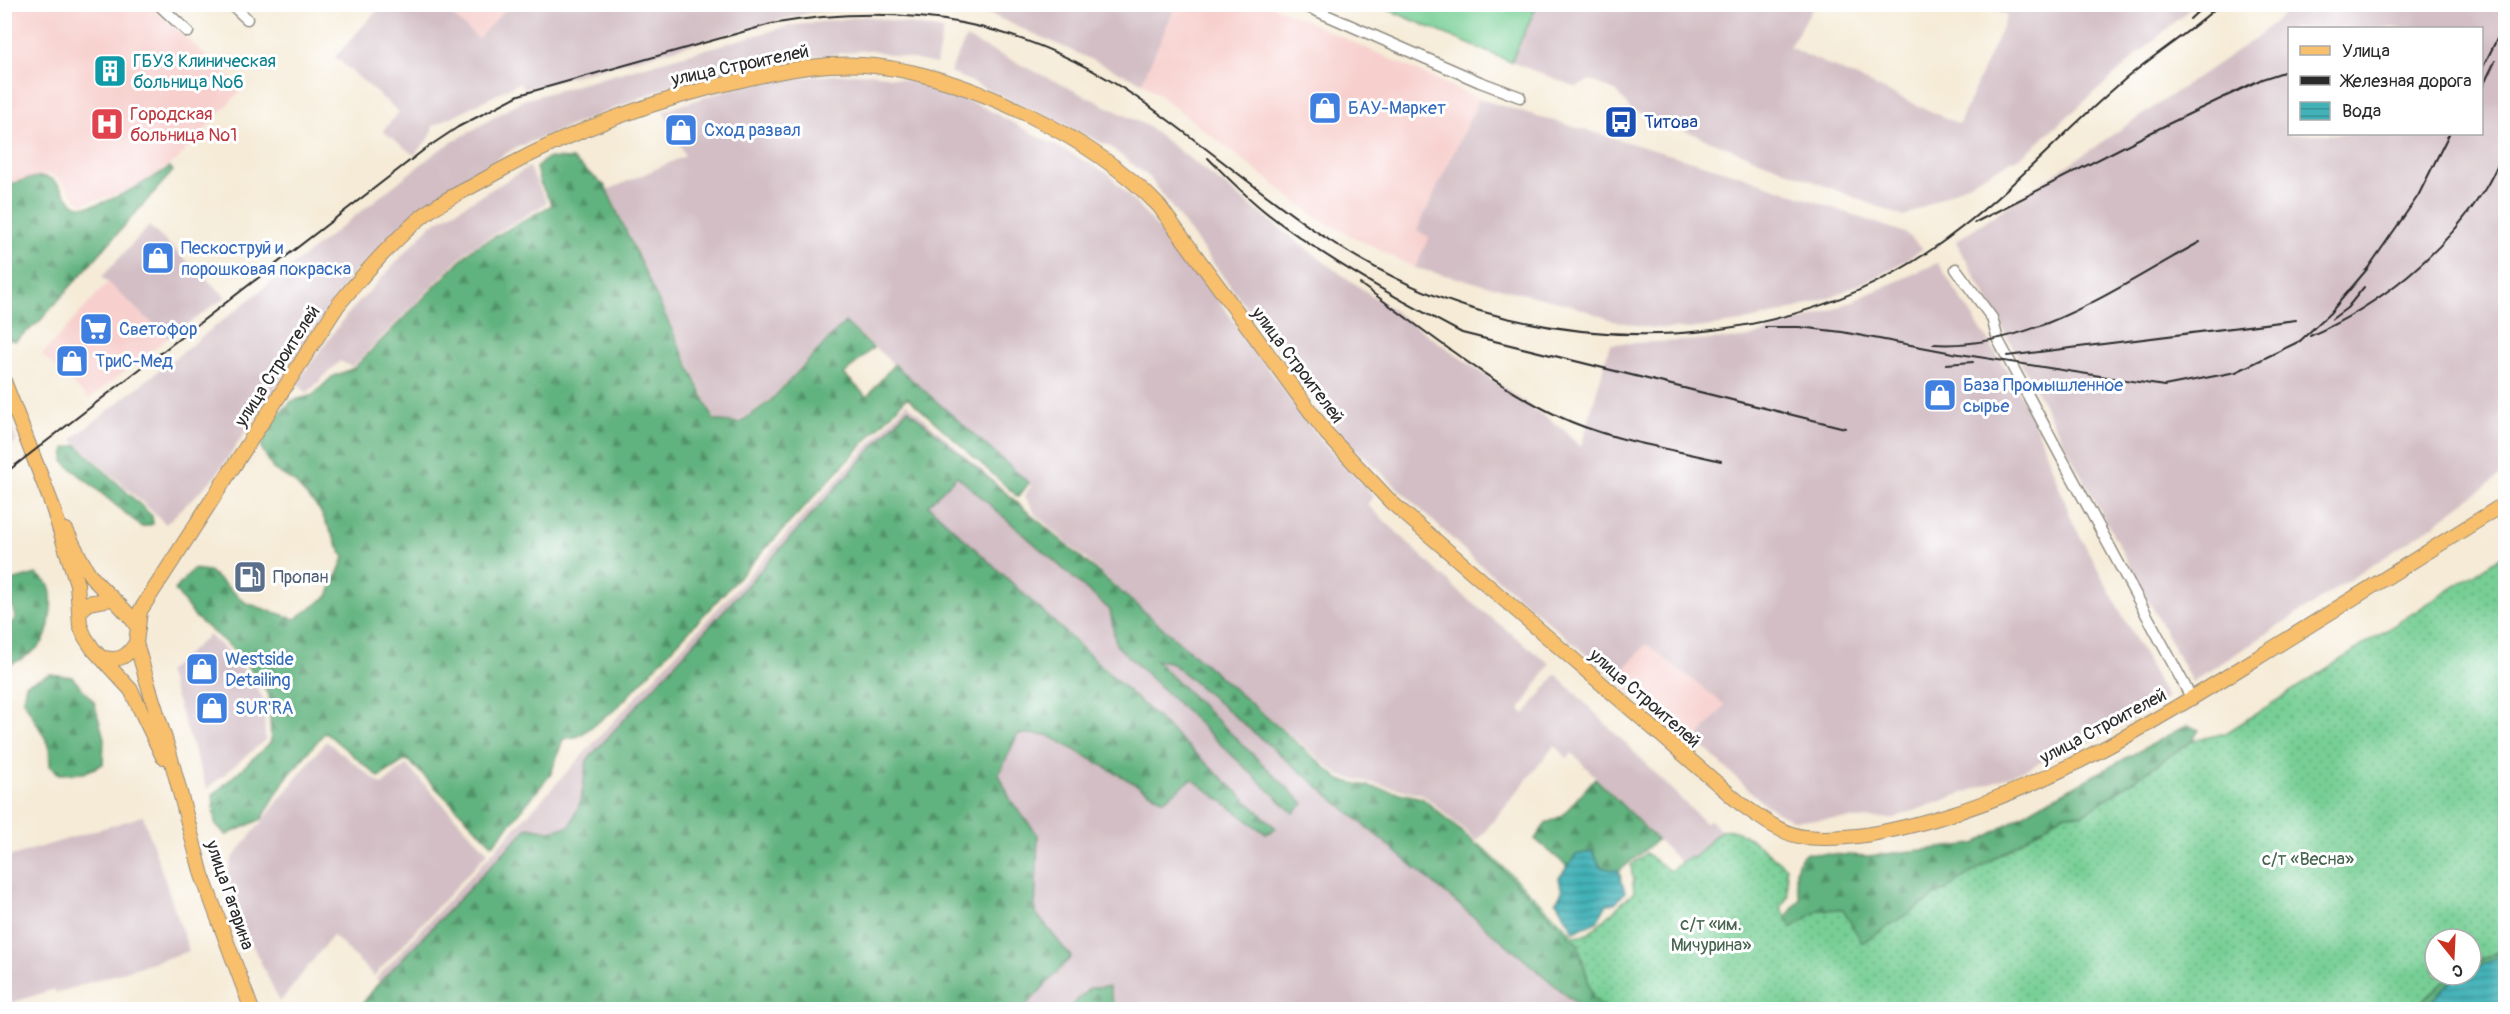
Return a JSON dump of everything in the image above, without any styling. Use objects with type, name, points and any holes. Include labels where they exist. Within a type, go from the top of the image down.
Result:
[{"type":"main road","name":"улица Строителей","points":[[138,628],[140,611],[148,596],[189,539],[338,305],[359,279],[430,211],[518,159],[567,137],[672,97],[780,71],[825,65],[874,66],[946,80],[1020,112],[1090,150],[1135,182],[1159,206],[1327,435],[1391,502],[1741,804],[1770,824],[1803,837],[1876,834],[1967,810],[2071,767],[2141,730],[2192,699],[2505,503]]},
{"type":"main road","points":[[4,381],[51,502],[77,584],[85,637],[93,650],[131,690],[180,791]]},
{"type":"main road","points":[[51,502],[89,573],[130,615],[138,628],[136,643],[128,656],[115,660],[103,658]]},
{"type":"main road","points":[[80,612],[88,603],[133,602],[148,596]]},
{"type":"main road","points":[[136,643],[180,791]]},
{"type":"main road","name":"улица Гагарина","points":[[180,791],[202,875],[252,1010]]},
{"type":"street","points":[[158,4],[188,32]]},
{"type":"street","points":[[231,4],[247,19]]},
{"type":"street","points":[[1301,4],[1480,82],[1520,97]]},
{"type":"street","points":[[1956,268],[1992,318],[1998,340],[2192,699]]},
{"type":"shaded area","name":"Городская больница №1","points":[[12,4],[150,5],[242,89],[177,160],[145,181],[112,196],[83,203],[77,200],[62,181],[49,174],[5,183],[4,12]]},
{"type":"shaded area","points":[[976,4],[1176,5],[1142,82],[974,7]]},
{"type":"shaded area","points":[[1269,4],[1479,99],[1417,230],[1430,236],[1415,268],[1320,220],[1142,82],[1176,5]]},
{"type":"shaded area","points":[[382,5],[440,5],[478,38],[510,5],[959,5],[953,16],[860,8],[808,13],[525,89],[519,83],[433,126],[430,137],[414,155],[383,131],[399,112],[335,57]]},
{"type":"shaded area","points":[[440,5],[510,5],[478,38]]},
{"type":"shaded area","points":[[1537,5],[1815,5],[1789,47],[1959,124],[2007,16],[1982,5],[2194,5],[2025,154],[1904,217],[1630,109],[1617,92],[1590,80],[1577,87],[1511,62]]},
{"type":"shaded area","points":[[2294,5],[2505,5],[2505,472],[2428,529],[2192,682],[1956,241],[2257,37]]},
{"type":"shaded area","points":[[866,16],[943,30],[936,64],[869,50],[790,59],[670,86],[513,149],[426,203],[350,277],[215,477],[166,524],[72,439],[439,150],[523,100],[789,26]]},
{"type":"shaded area","points":[[966,38],[1147,126],[1328,265],[1564,430],[1581,447],[1610,344],[1748,338],[1830,311],[1938,263],[2005,367],[2034,420],[2073,523],[2167,698],[2099,738],[1999,780],[1894,818],[1792,820],[1765,805],[1696,740],[1725,705],[1646,644],[1616,679],[1477,562],[1341,435],[1150,178],[1109,146],[950,72]]},
{"type":"shaded area","points":[[872,73],[931,86],[985,108],[1109,174],[1196,270],[1323,443],[1374,496],[1367,504],[1467,599],[1550,664],[1520,710],[1525,714],[1556,674],[1705,823],[1710,819],[1721,831],[1693,859],[1690,856],[1682,864],[1572,753],[1567,758],[1555,745],[1477,841],[1422,794],[1340,776],[1210,669],[1036,515],[1024,495],[1031,486],[845,321],[769,400],[738,422],[715,419],[608,190],[685,156],[663,111],[727,90],[784,78]]},
{"type":"shaded area","points":[[1479,99],[1733,173],[1905,233],[1923,249],[1886,272],[1838,294],[1788,311],[1741,322],[1690,329],[1653,328],[1614,321],[1571,305],[1415,268],[1429,237],[1417,230]]},
{"type":"shaded area","points":[[529,167],[547,203],[469,249],[352,367],[340,361],[307,393],[296,383],[346,316],[430,226]]},
{"type":"shaded area","points":[[149,226],[226,297],[168,338],[102,277]]},
{"type":"shaded area","points":[[108,282],[168,338],[89,399],[42,355]]},
{"type":"shaded area","points":[[907,403],[1584,1009],[405,1010],[376,979]]},
{"type":"shaded area","points":[[5,411],[17,441],[4,450]]},
{"type":"shaded area","points":[[209,635],[234,657],[264,699],[265,740],[207,789],[167,672]]},
{"type":"shaded area","points":[[1646,644],[1726,705],[1696,740],[1680,727],[1674,733],[1616,679]]},
{"type":"shaded area","points":[[326,741],[382,785],[406,765],[488,852],[374,976],[333,935],[280,1002],[231,901],[225,882],[232,859]]},
{"type":"shaded area","points":[[143,816],[189,951],[56,993],[54,989],[5,1005],[5,858]]},
{"type":"green space","points":[[1377,5],[1537,5],[1511,62]]},
{"type":"green space","points":[[547,158],[572,159],[605,186],[714,420],[739,423],[770,401],[845,322],[873,348],[844,374],[867,397],[894,364],[1029,483],[1018,497],[907,397],[616,709],[579,736],[563,739],[551,774],[493,845],[407,759],[379,777],[325,732],[284,781],[262,819],[226,835],[215,824],[213,795],[271,742],[269,695],[239,654],[195,617],[175,590],[193,569],[209,571],[246,603],[295,619],[328,596],[344,558],[319,509],[293,481],[273,469],[261,447],[272,421],[292,401],[313,395],[332,377],[354,368],[472,249],[552,205],[540,183],[536,168]]},
{"type":"green space","points":[[170,167],[173,171],[39,322],[15,341],[8,339],[4,331],[5,185],[31,178],[46,177],[52,179],[71,201],[81,206],[90,206],[126,192]]},
{"type":"green space","points":[[908,409],[1340,780],[1422,798],[1477,845],[1578,944],[1593,998],[1605,1009],[1583,1009],[1170,662],[1155,660],[1304,804],[1293,813],[1116,645],[1110,610],[957,476],[928,505],[1276,828],[1266,834],[1192,779],[1164,800],[1048,735],[1018,734],[999,774],[1011,801],[1038,835],[1035,912],[1071,957],[1023,1009],[358,1009],[377,985],[528,827],[550,831],[570,826],[581,800],[587,760]]},
{"type":"green space","points":[[77,445],[152,516],[153,524],[142,527],[64,462],[65,448]]},
{"type":"green space","name":"с/т «Весна»","points":[[2505,554],[2505,948],[2483,959],[2483,927],[2423,927],[2423,987],[2437,987],[2414,1009],[1598,1009],[1457,868],[1479,844],[1575,936],[1588,934],[1634,892],[1631,865],[1646,853],[1670,871],[1690,856],[1693,859],[1717,834],[1728,830],[1746,836],[1786,867],[1788,896],[1781,908],[1792,927],[1819,910],[1843,909],[2064,814],[2082,815],[2192,741],[2226,733]]},
{"type":"green space","points":[[36,574],[47,583],[50,589],[51,605],[47,632],[41,644],[33,651],[5,667],[5,625],[12,623],[15,617],[7,589],[12,581]]},
{"type":"green space","points":[[50,674],[72,677],[94,702],[104,738],[103,764],[84,773],[59,774],[50,766],[49,745],[23,699],[26,684]]},
{"type":"green space","points":[[2187,725],[2199,730],[2192,741],[2082,815],[2064,814],[1862,943],[1843,909],[1819,910],[1792,928],[1786,917],[1800,899],[1796,869],[1805,853],[1868,856],[1975,844],[2034,808]]},
{"type":"green space","points":[[1595,778],[1657,840],[1619,871],[1601,867],[1593,851],[1576,855],[1568,867],[1535,839],[1546,823],[1562,816]]},
{"type":"green space","points":[[2505,948],[2505,954],[2483,964],[2483,959]]},
{"type":"green space","points":[[1109,987],[1115,1009],[1068,1009],[1090,988]]},
{"type":"green space","points":[[2438,987],[2445,987],[2424,1009],[2414,1010]]},
{"type":"water","points":[[1593,851],[1600,867],[1619,871],[1625,892],[1616,903],[1607,904],[1597,922],[1574,931],[1556,901],[1562,892],[1559,878],[1576,855]]},
{"type":"water","points":[[2505,954],[2505,1009],[2424,1009],[2445,987],[2483,987],[2483,964]]},
{"type":"railway","points":[[2190,19],[2206,4]]},
{"type":"railway","points":[[4,474],[425,149],[458,127],[519,95],[771,24],[821,17],[869,15],[917,17],[963,23],[1008,35],[1052,51],[1096,72],[1139,99],[1311,228],[1371,265],[1435,296],[1480,311],[1537,324],[1595,332],[1654,334],[1713,330],[1771,320],[1827,303],[1880,280],[1931,250],[1982,211],[2123,81],[2220,4]]},
{"type":"railway","points":[[2483,67],[2506,21]]},
{"type":"railway","points":[[2483,86],[2495,61]]},
{"type":"railway","points":[[1974,223],[2162,127],[2262,79],[2288,71]]},
{"type":"railway","points":[[1765,327],[1799,327],[1842,332],[1953,353],[2164,386],[2236,372],[2300,341],[2330,313],[2368,268],[2418,196],[2448,135]]},
{"type":"railway","points":[[2310,336],[2361,309],[2385,293],[2430,256],[2468,213],[2488,184],[2506,148]]},
{"type":"railway","points":[[1208,158],[1260,207],[1314,247],[1387,292],[1462,333],[1845,428]]},
{"type":"railway","points":[[1933,344],[1969,343],[2005,337],[2039,326],[2105,296],[2200,242]]},
{"type":"railway","points":[[1360,284],[1482,372],[1558,416],[1638,443],[1721,461]]},
{"type":"railway","points":[[2332,319],[2347,308],[2364,287]]},
{"type":"railway","points":[[2007,356],[2296,320]]},
{"type":"railway","points":[[1946,364],[1973,362]]},
{"type":"place","name":"ГБУЗ Клиническая больница №6","points":[[110,71]]},
{"type":"place","name":"БАУ-Маркет","points":[[1325,108]]},
{"type":"place","name":"Титова","points":[[1621,122]]},
{"type":"place","name":"Городская больница №1","points":[[107,124]]},
{"type":"place","name":"Сход развал","points":[[681,130]]},
{"type":"place","name":"Пескоструй и порошковая покраска","points":[[158,258]]},
{"type":"place","name":"Светофор","points":[[96,329]]},
{"type":"place","name":"ТриС-Мед","points":[[72,361]]},
{"type":"place","name":"База Промышленное сырье","points":[[1940,395]]},
{"type":"place","name":"Пропан","points":[[250,577]]},
{"type":"place","name":"Westside Detailing","points":[[202,669]]},
{"type":"place","name":"SUR'RA","points":[[212,708]]},
{"type":"park label","name":"с/т «им. Мичурина»","points":[[1711,934]]}]
